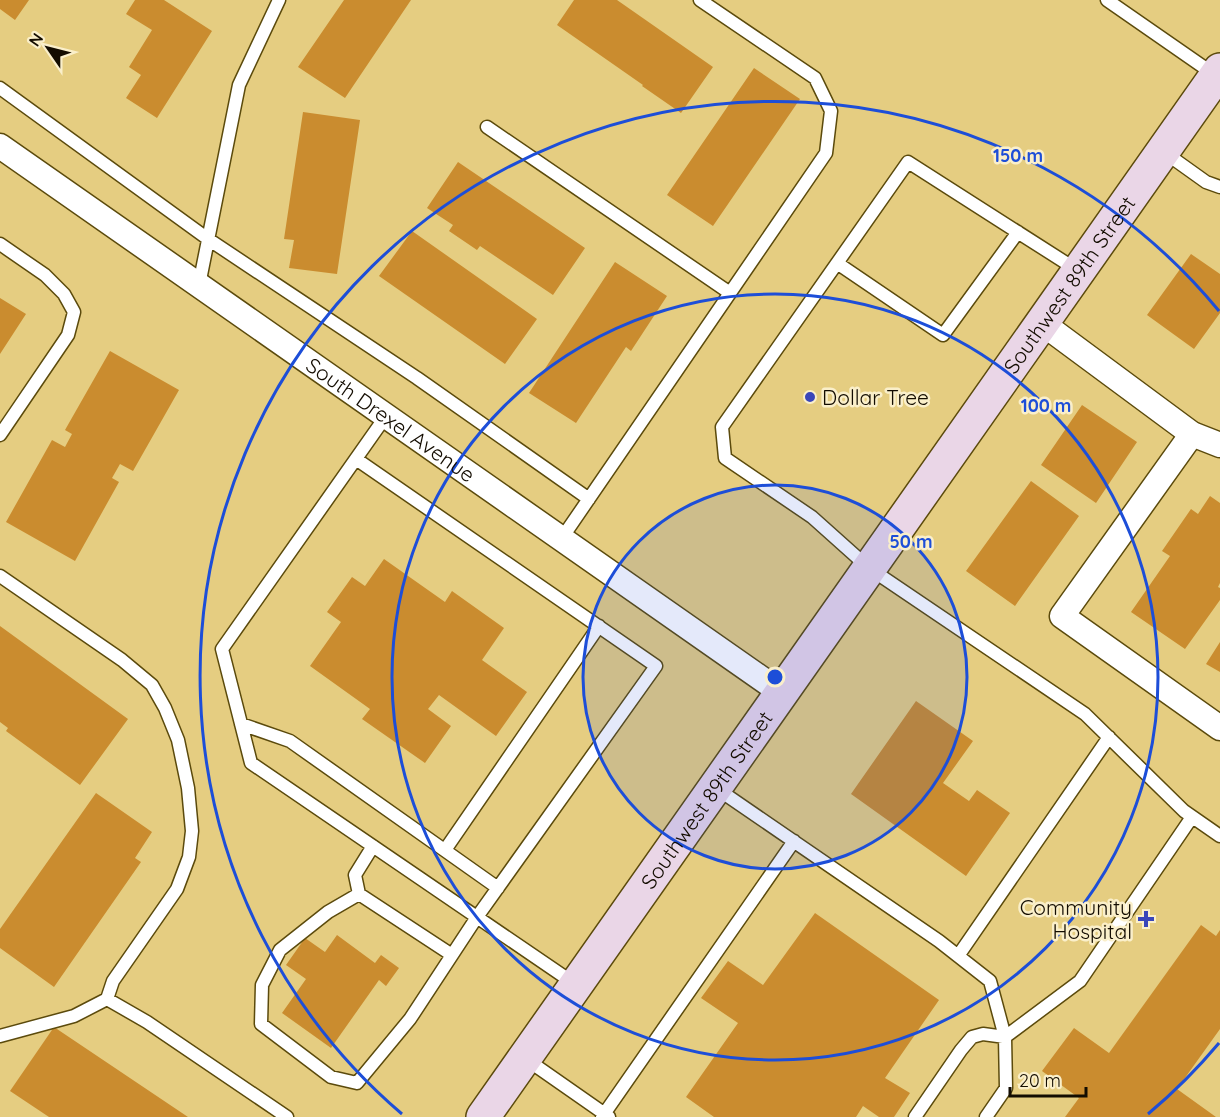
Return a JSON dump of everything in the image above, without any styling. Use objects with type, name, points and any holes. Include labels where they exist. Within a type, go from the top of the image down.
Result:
[{"type":"main road","name":"Southwest 89th Street","points":[[483,1117],[1218,73]]},
{"type":"street","name":"South Drexel Avenue","points":[[0,146],[782,693]]},
{"type":"street","points":[[1042,323],[1192,434],[1220,445]]},
{"type":"street","points":[[1192,434],[1062,616],[1220,728]]},
{"type":"lane","points":[[199,285],[238,85],[279,0]]},
{"type":"lane","points":[[562,538],[826,153],[831,111],[815,78],[700,0]]},
{"type":"lane","points":[[1107,0],[1218,73]]},
{"type":"lane","points":[[0,88],[208,239],[417,378],[589,499]]},
{"type":"lane","points":[[487,127],[730,293]]},
{"type":"lane","points":[[1163,151],[1206,182],[1220,188]]},
{"type":"lane","points":[[1079,271],[908,162],[722,427],[725,458],[812,517],[869,568],[1085,714],[1184,811],[1220,836]]},
{"type":"lane","points":[[837,263],[943,335],[1018,232]]},
{"type":"lane","points":[[0,244],[45,275],[64,294],[74,312],[68,335],[0,435]]},
{"type":"lane","points":[[386,416],[222,649],[251,763],[576,985]]},
{"type":"lane","points":[[356,459],[656,666],[477,917],[410,1019],[357,1083],[331,1077],[261,1024],[262,986],[280,950],[328,912],[359,894]]},
{"type":"lane","points":[[0,576],[122,660],[152,685],[165,708],[178,740],[188,788],[192,831],[189,857],[177,889],[113,981],[107,999],[74,1016],[0,1036]]},
{"type":"lane","points":[[445,850],[599,626]]},
{"type":"lane","points":[[241,724],[290,741],[498,888]]},
{"type":"lane","points":[[958,956],[1109,737]]},
{"type":"lane","points":[[715,788],[939,940],[990,981],[1005,1037],[1006,1088],[986,1117]]},
{"type":"lane","points":[[915,1117],[972,1037],[983,1034],[1005,1037],[1080,981],[1192,817]]},
{"type":"lane","points":[[525,1058],[605,1116],[794,841]]},
{"type":"lane","points":[[373,846],[355,875],[359,894],[452,956]]},
{"type":"lane","points":[[107,999],[147,1022],[287,1117]]},
{"type":"building","points":[[0,0],[29,0],[15,20],[0,9]]},
{"type":"building","points":[[135,0],[164,0],[212,31],[157,118],[126,98],[141,75],[129,67],[152,30],[126,14]]},
{"type":"building","points":[[344,0],[411,0],[345,98],[298,67]]},
{"type":"building","points":[[574,0],[617,0],[713,67],[681,113],[557,25]]},
{"type":"building","points":[[754,68],[800,99],[713,226],[667,195]]},
{"type":"building","points":[[303,112],[360,120],[337,274],[289,268],[294,240],[284,239]]},
{"type":"building","points":[[458,162],[585,248],[553,295],[480,246],[477,250],[449,231],[453,225],[427,208]]},
{"type":"building","points":[[412,231],[537,319],[505,364],[379,276]]},
{"type":"building","points":[[1191,254],[1220,274],[1220,313],[1194,349],[1147,315]]},
{"type":"building","points":[[615,262],[667,296],[631,351],[626,347],[576,423],[529,393]]},
{"type":"building","points":[[0,298],[26,314],[0,354]]},
{"type":"building","points":[[110,351],[179,390],[133,471],[120,464],[112,478],[119,482],[75,561],[6,522],[52,440],[65,447],[72,434],[65,430]]},
{"type":"building","points":[[1082,405],[1137,442],[1096,503],[1041,465]]},
{"type":"building","points":[[1031,481],[1079,516],[1015,606],[966,571]]},
{"type":"building","points":[[1210,496],[1220,503],[1220,583],[1218,587],[1220,588],[1220,600],[1185,649],[1131,612],[1170,556],[1162,551],[1191,509],[1198,514]]},
{"type":"building","points":[[384,559],[445,602],[452,591],[504,628],[482,660],[527,692],[496,736],[439,695],[428,709],[451,726],[425,763],[362,719],[370,709],[310,666],[341,622],[327,612],[352,577],[365,586]]},
{"type":"building","points":[[0,626],[128,719],[80,785],[6,731],[8,728],[0,722]]},
{"type":"building","points":[[1220,642],[1220,672],[1206,664]]},
{"type":"building","points":[[916,701],[973,741],[943,783],[969,801],[977,790],[1010,813],[966,876],[851,794]]},
{"type":"building","points":[[96,793],[152,832],[135,858],[141,862],[54,987],[0,948],[0,929]]},
{"type":"building","points":[[815,913],[939,1000],[885,1078],[910,1093],[894,1117],[879,1117],[863,1106],[856,1117],[714,1117],[686,1097],[738,1023],[701,998],[728,961],[763,985]]},
{"type":"building","points":[[1201,925],[1216,936],[1220,930],[1220,1029],[1177,1089],[1216,1117],[1065,1117],[1079,1098],[1042,1071],[1074,1028],[1109,1053]]},
{"type":"building","points":[[337,935],[375,963],[381,955],[399,968],[386,986],[379,980],[331,1048],[282,1013],[306,979],[286,965],[305,938],[325,952]]},
{"type":"building","points":[[54,1027],[188,1117],[49,1117],[10,1091]]},
{"type":"place","name":"Dollar Tree","points":[[810,397]]},
{"type":"place","name":"Community Hospital","points":[[1146,919]]}]
